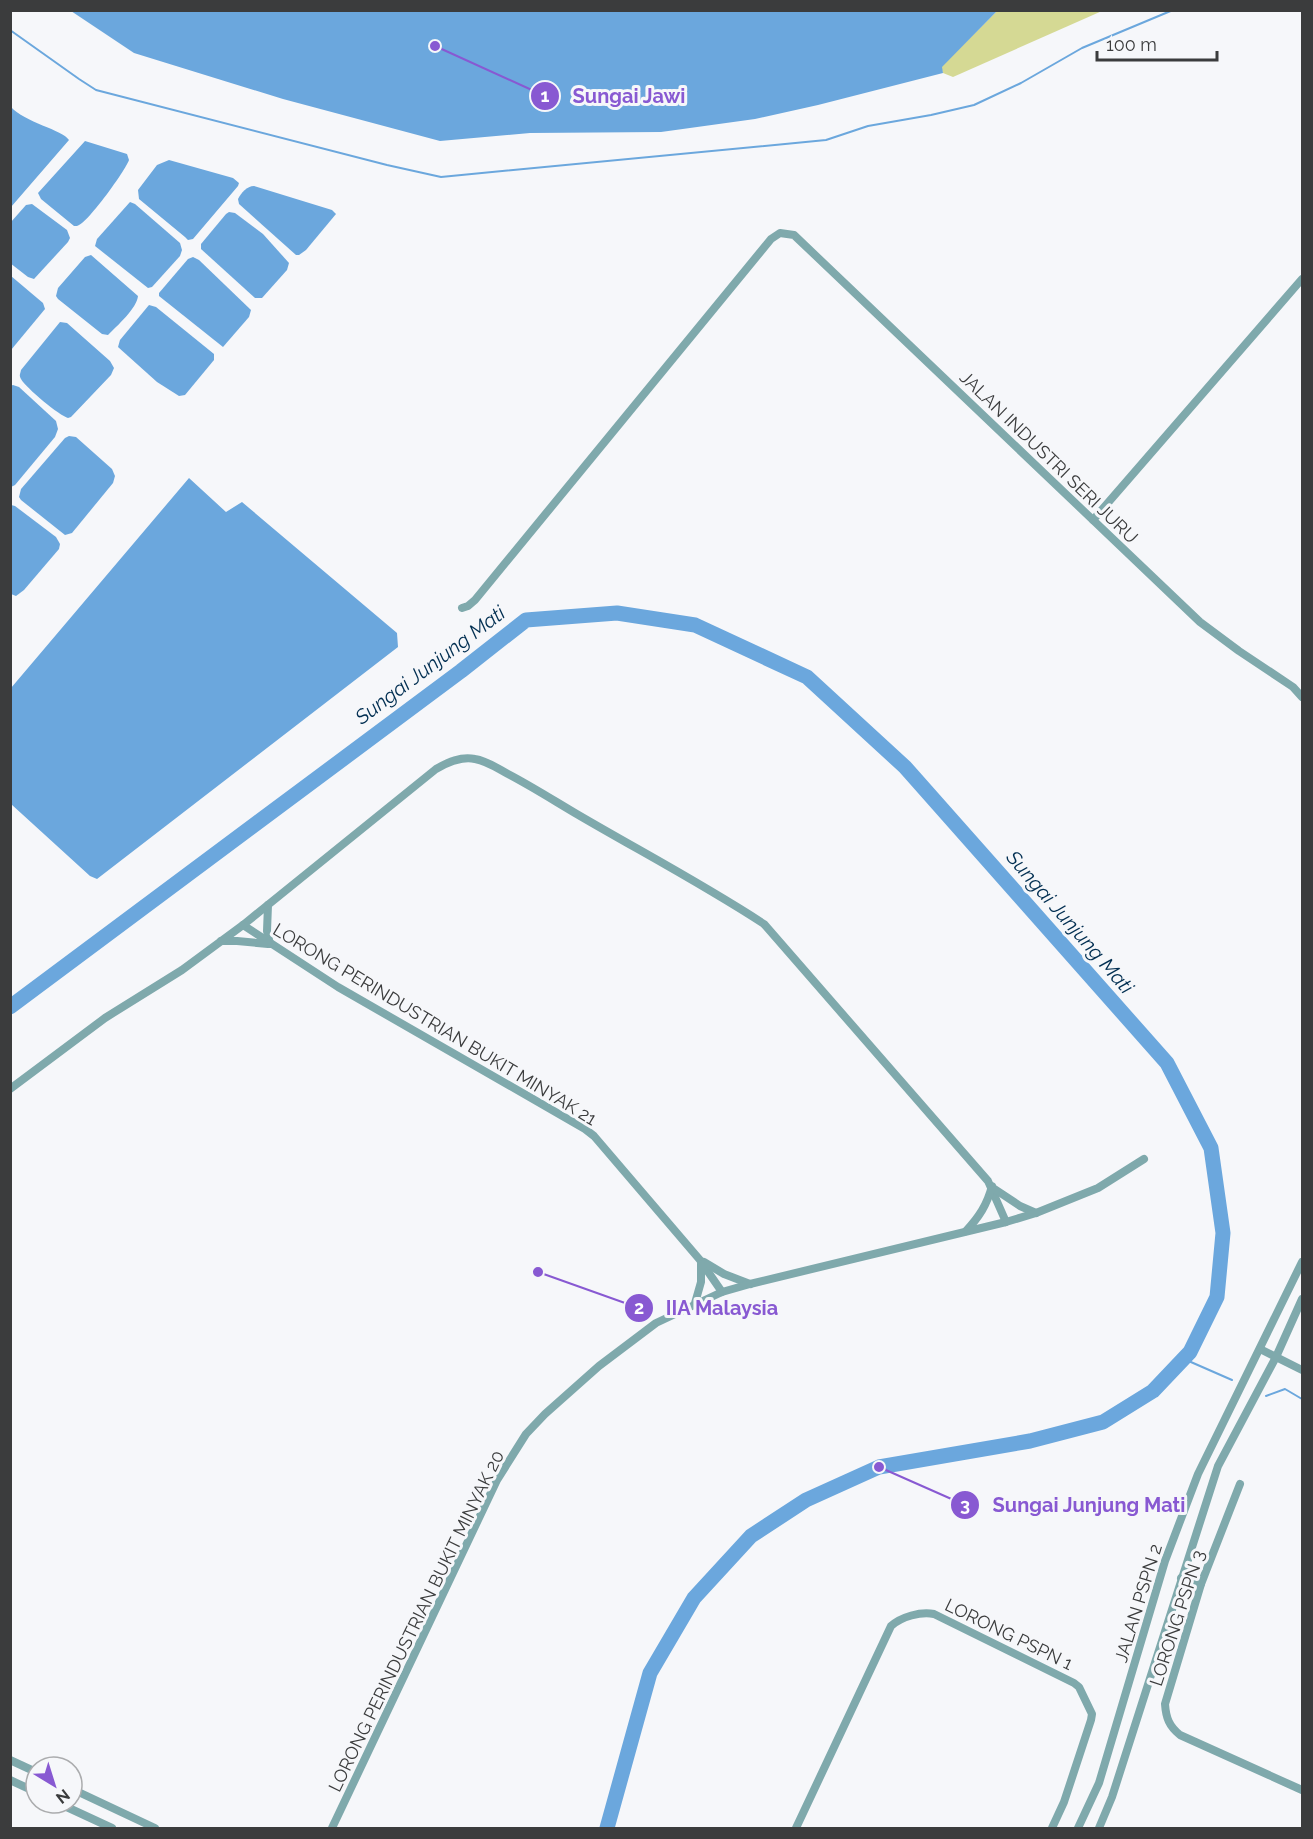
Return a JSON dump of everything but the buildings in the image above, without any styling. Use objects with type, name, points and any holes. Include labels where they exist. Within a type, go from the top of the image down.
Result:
[{"type":"street","name":"JALAN INDUSTRI SERI JURU","points":[[462,608],[475,600],[771,239],[780,233],[794,235],[1200,622],[1293,687],[1302,697]]},
{"type":"street","points":[[1093,520],[1302,279]]},
{"type":"street","points":[[10,1089],[105,1018],[182,970],[243,925],[436,769],[448,762],[473,758],[485,762],[723,897],[764,924],[992,1186],[1020,1206],[1036,1213]]},
{"type":"street","points":[[221,941],[270,944],[266,918],[268,905]]},
{"type":"street","name":"LORONG PERINDUSTRIAN BUKIT MINYAK 21","points":[[243,925],[338,987],[585,1129],[594,1136],[700,1260],[722,1292]]},
{"type":"street","name":"LORONG PERINDUSTRIAN BUKIT MINYAK 20","points":[[332,1828],[497,1480],[526,1434],[566,1394],[656,1323],[722,1292],[1036,1213],[1098,1188],[1144,1159]]},
{"type":"street","points":[[992,1186],[1006,1222]]},
{"type":"street","points":[[966,1231],[979,1216],[992,1186]]},
{"type":"street","points":[[700,1260],[724,1274],[750,1284]]},
{"type":"street","points":[[695,1303],[701,1282],[700,1260]]},
{"type":"street","name":"JALAN PSPN 2","points":[[1078,1828],[1099,1783],[1165,1561],[1194,1485],[1302,1262]]},
{"type":"street","name":"JALAN PSPN 2","points":[[1099,1828],[1112,1797],[1218,1466],[1276,1357],[1302,1299]]},
{"type":"street","points":[[1260,1349],[1302,1370]]},
{"type":"street","name":"LORONG PSPN 3","points":[[1240,1484],[1201,1584],[1165,1704],[1166,1717],[1171,1727],[1180,1735],[1302,1790]]},
{"type":"street","points":[[1181,1578],[1201,1584]]},
{"type":"street","name":"LORONG PSPN 1","points":[[796,1828],[891,1626],[898,1620],[927,1612],[1079,1687],[1092,1714],[1091,1720],[1064,1802],[1052,1828]]},
{"type":"street","points":[[10,1760],[24,1766]]},
{"type":"street","points":[[10,1780],[24,1786]]},
{"type":"street","points":[[84,1795],[155,1828]]},
{"type":"street","points":[[84,1815],[112,1828]]},
{"type":"green space","points":[[997,11],[1102,11],[953,77],[943,73],[941,67]]},
{"type":"water","points":[[71,11],[997,11],[942,67],[943,73],[818,105],[755,119],[661,132],[530,133],[440,141],[283,99],[134,53]]},
{"type":"water","points":[[11,107],[69,140],[11,207]]},
{"type":"water","points":[[85,141],[127,154],[129,160],[98,206],[84,222],[74,226],[41,199],[38,193]]},
{"type":"water","points":[[169,160],[233,178],[239,183],[193,239],[188,240],[139,199],[138,190],[157,165]]},
{"type":"water","points":[[254,186],[332,210],[336,214],[306,250],[296,255],[239,204],[238,199],[243,192]]},
{"type":"water","points":[[130,202],[180,243],[182,250],[180,256],[152,287],[148,288],[95,246],[97,239]]},
{"type":"water","points":[[32,204],[67,230],[70,238],[34,279],[10,263],[11,222],[26,205]]},
{"type":"water","points":[[229,212],[235,213],[263,234],[289,263],[287,270],[262,298],[255,298],[201,249],[201,244]]},
{"type":"water","points":[[91,255],[138,296],[130,311],[108,335],[102,334],[56,296],[58,288],[85,257]]},
{"type":"water","points":[[193,257],[199,260],[251,310],[249,317],[223,347],[159,296],[159,293],[188,259]]},
{"type":"water","points":[[11,276],[43,303],[45,309],[11,350]]},
{"type":"water","points":[[149,305],[156,307],[214,354],[214,360],[185,395],[179,396],[157,382],[118,347],[120,340]]},
{"type":"water","points":[[60,322],[67,323],[110,361],[114,368],[111,375],[68,418],[36,395],[20,376],[21,370]]},
{"type":"water","points":[[10,386],[19,387],[56,421],[58,429],[55,437],[11,487]]},
{"type":"water","points":[[69,436],[76,437],[112,469],[115,476],[113,483],[72,533],[65,535],[19,497],[21,489]]},
{"type":"water","points":[[189,478],[226,512],[242,502],[397,633],[398,647],[97,879],[90,876],[11,804],[11,688]]},
{"type":"water","points":[[11,505],[56,537],[60,544],[59,549],[24,590],[16,596],[11,594]]},
{"type":"waterway","points":[[10,30],[96,90],[441,177],[826,140],[868,126],[974,105],[1021,83],[1082,48],[1173,10]]},
{"type":"waterway","name":"Sungai Junjung Mati","points":[[10,1007],[461,671],[526,620],[617,613],[695,625],[807,677],[905,767],[1167,1063],[1211,1148],[1223,1233],[1217,1297],[1190,1352],[1153,1391],[1103,1422],[1030,1441],[879,1467],[806,1500],[751,1536],[694,1598],[650,1673],[607,1828]]},
{"type":"waterway","points":[[1184,1359],[1232,1380]]},
{"type":"waterway","points":[[1266,1396],[1285,1389],[1302,1399]]},
{"type":"place","name":"Sungai Jawi","points":[[435,46]]},
{"type":"place","name":"IIA Malaysia","points":[[538,1272]]},
{"type":"place","name":"Sungai Junjung Mati","points":[[879,1467]]}]
